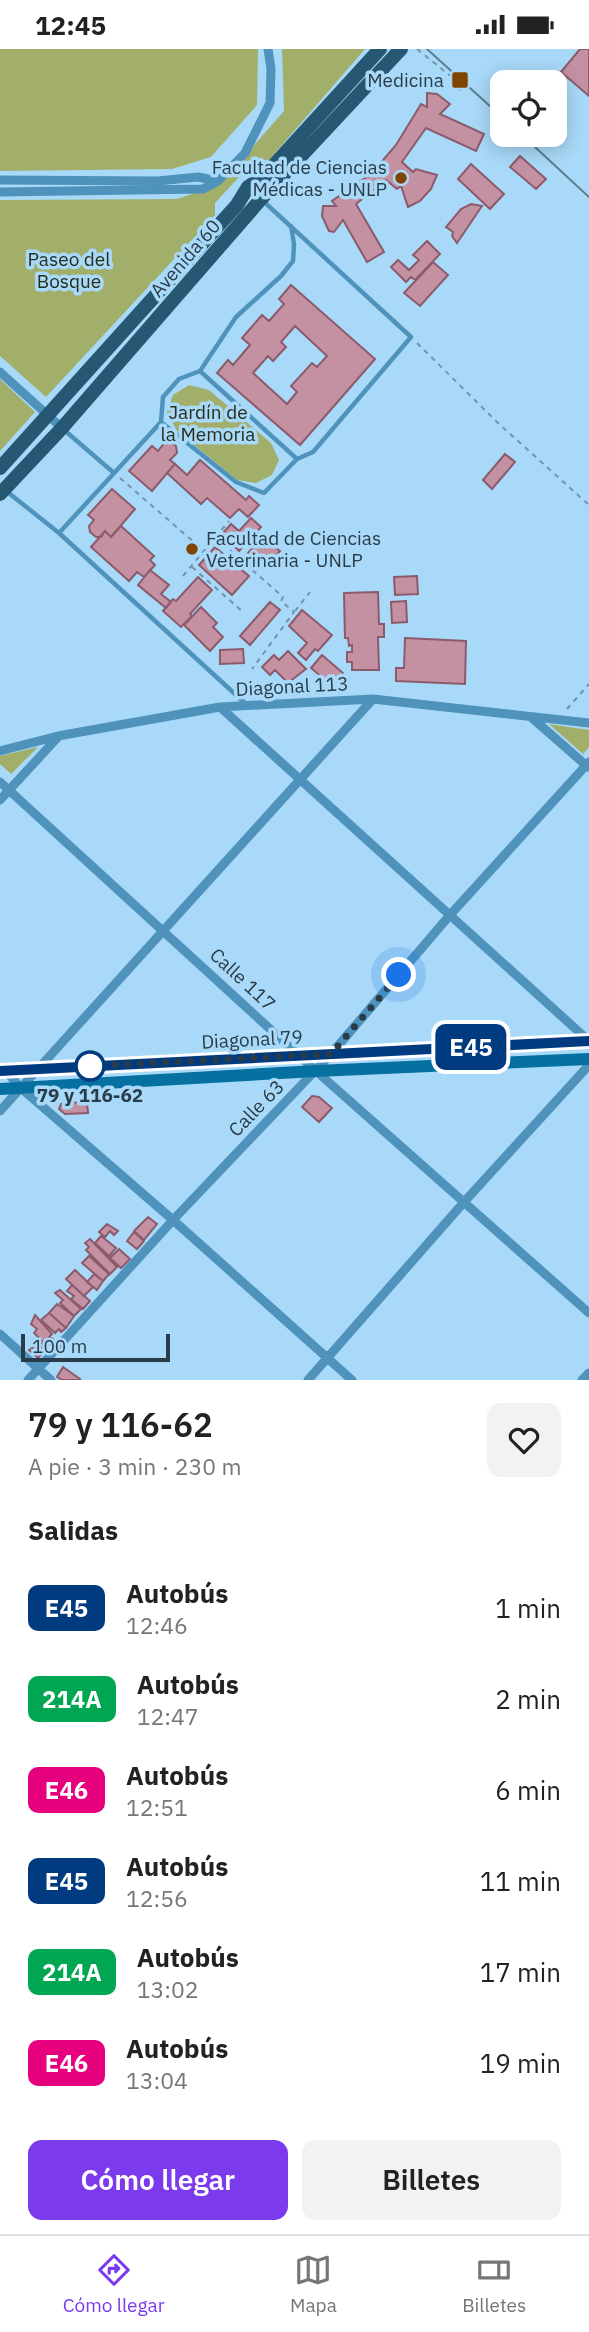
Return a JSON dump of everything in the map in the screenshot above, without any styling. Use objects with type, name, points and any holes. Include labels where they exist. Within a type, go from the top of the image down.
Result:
[{"type":"main road","name":"Avenida 60","points":[[0,468],[237,205],[248,187],[264,176],[380,49]]},
{"type":"main road","name":"Avenida 60","points":[[2,492],[62,429],[261,199],[401,49]]},
{"type":"main road","name":"Diagonal 79","points":[[2,1069],[589,1041]]},
{"type":"main road","name":"Diagonal 79","points":[[0,1089],[589,1059]]},
{"type":"street","points":[[0,192],[203,189],[218,181],[244,153],[270,103],[271,69],[268,49]]},
{"type":"street","points":[[0,180],[158,181],[198,177],[218,181]]},
{"type":"street","points":[[0,372],[62,429]]},
{"type":"street","points":[[0,1111],[373,699]]},
{"type":"street","name":"Diagonal 113","points":[[0,751],[58,736],[220,708],[373,699],[589,723]]},
{"type":"street","points":[[220,708],[589,1041]]},
{"type":"street","points":[[531,716],[588,765]]},
{"type":"street","points":[[0,800],[58,736]]},
{"type":"street","name":"Calle 63","points":[[28,1380],[173,1220],[316,1071],[450,915],[588,765]]},
{"type":"street","name":"Calle 117","points":[[0,782],[299,1056],[589,1313]]},
{"type":"street","points":[[308,1380],[589,1065]]},
{"type":"street","points":[[2,1069],[352,1380]]},
{"type":"street","points":[[0,1334],[51,1380]]},
{"type":"street","points":[[582,1380],[589,1373]]},
{"type":"lane","points":[[162,422],[236,482],[264,493],[297,459],[313,452],[411,337],[248,187]]},
{"type":"lane","points":[[59,533],[162,422],[163,397],[179,379],[200,371],[236,317],[281,276],[293,261],[291,226]]},
{"type":"lane","points":[[200,371],[297,459]]},
{"type":"lane","points":[[62,429],[114,473]]},
{"type":"lane","points":[[2,492],[59,533],[248,706]]},
{"type":"path","points":[[417,49],[458,82],[460,80]]},
{"type":"path","points":[[411,337],[498,423],[589,505]]},
{"type":"path","points":[[114,473],[203,550]]},
{"type":"path","points":[[183,576],[229,521]]},
{"type":"path","points":[[215,537],[283,597],[281,601],[294,612]]},
{"type":"path","points":[[191,566],[243,612]]},
{"type":"path","points":[[252,669],[310,592]]},
{"type":"path","points":[[558,719],[589,684]]},
{"type":"green space","points":[[0,49],[258,49],[257,105],[211,157],[172,169],[0,171]]},
{"type":"green space","name":"Paseo del Bosque","points":[[282,49],[365,49],[269,160],[254,161],[215,203],[215,215],[46,397],[0,356],[0,200],[177,199],[219,185],[284,111]]},
{"type":"green space","points":[[0,379],[35,412],[0,451]]},
{"type":"green space","name":"Jardín de la Memoria","points":[[189,385],[209,390],[271,443],[279,460],[272,475],[256,483],[237,480],[177,431],[167,412],[173,395]]},
{"type":"green space","points":[[549,724],[589,730],[589,747],[583,754]]},
{"type":"green space","points":[[38,747],[11,774],[0,764],[0,756]]},
{"type":"building","points":[[580,49],[589,49],[589,96],[567,77],[567,70],[563,70]]},
{"type":"building","points":[[460,79],[464,80],[464,88],[460,89],[456,88],[455,84],[456,80]]},
{"type":"building","name":"Facultad de Ciencias Médicas - UNLP","points":[[427,93],[437,94],[450,104],[440,114],[484,134],[476,151],[426,128],[402,162],[413,172],[416,169],[437,175],[431,189],[420,201],[408,207],[401,186],[397,189],[386,180],[356,204],[384,252],[367,262],[343,220],[334,232],[329,231],[322,216],[323,206],[336,206],[332,201],[372,173],[396,145],[421,104],[427,107]]},
{"type":"building","points":[[520,156],[546,179],[536,189],[510,167]]},
{"type":"building","points":[[471,164],[504,194],[490,209],[458,179]]},
{"type":"building","points":[[471,204],[482,206],[457,243],[452,236],[453,232],[446,227],[461,209]]},
{"type":"building","points":[[427,241],[440,254],[415,280],[411,277],[406,282],[391,267],[398,260],[409,270],[419,260],[413,255]]},
{"type":"building","points":[[433,262],[448,275],[420,306],[404,293]]},
{"type":"building","points":[[291,285],[375,359],[300,445],[217,373],[228,360],[233,365],[250,345],[242,338],[262,315],[269,321],[284,304],[279,299]],"holes":[[[295,326],[327,356],[317,367],[312,363],[291,386],[297,392],[287,404],[253,373],[268,356],[273,361],[286,347],[281,342]]]},
{"type":"building","points":[[165,442],[176,446],[177,453],[170,460],[175,464],[152,491],[129,471],[152,446],[158,451]]},
{"type":"building","points":[[505,454],[515,462],[492,489],[483,480]]},
{"type":"building","points":[[200,460],[246,500],[249,496],[259,505],[248,517],[239,509],[230,518],[207,498],[201,504],[167,473],[175,464],[187,475]]},
{"type":"building","points":[[112,489],[135,509],[111,537],[105,531],[101,537],[96,537],[90,532],[89,526],[94,520],[88,515]]},
{"type":"building","points":[[251,518],[261,527],[239,551],[222,534],[231,524],[239,531]]},
{"type":"building","points":[[121,526],[154,556],[150,560],[155,565],[144,577],[137,572],[129,581],[91,547],[105,531],[111,537]]},
{"type":"building","points":[[256,543],[261,547],[264,543],[268,546],[271,543],[280,551],[265,568],[261,564],[258,568],[245,557]]},
{"type":"building","points":[[215,547],[249,576],[232,595],[199,565]]},
{"type":"building","points":[[150,570],[169,585],[161,594],[171,602],[166,608],[138,585]]},
{"type":"building","points":[[417,576],[418,594],[395,595],[394,577]]},
{"type":"building","points":[[198,577],[212,590],[181,627],[163,611]]},
{"type":"building","points":[[378,592],[379,624],[384,624],[384,637],[378,637],[379,670],[352,670],[352,662],[347,662],[347,652],[352,652],[352,645],[349,646],[348,638],[345,638],[344,593]]},
{"type":"building","points":[[406,601],[407,622],[392,623],[391,602]]},
{"type":"building","points":[[270,602],[280,610],[250,645],[240,636]]},
{"type":"building","points":[[201,607],[217,623],[213,627],[223,637],[210,651],[184,625]]},
{"type":"building","points":[[302,610],[332,635],[306,660],[298,653],[307,643],[289,626]]},
{"type":"building","points":[[405,638],[466,641],[465,684],[396,681],[396,668],[404,668]]},
{"type":"building","points":[[243,649],[244,663],[220,664],[220,650]]},
{"type":"building","points":[[288,651],[306,669],[288,683],[275,670],[270,675],[262,667],[274,655],[279,660]]},
{"type":"building","points":[[322,655],[343,673],[332,686],[311,668]]},
{"type":"building","points":[[312,1096],[319,1097],[332,1108],[319,1122],[302,1107]]},
{"type":"building","points":[[87,1102],[88,1113],[65,1114],[59,1109],[64,1103]]},
{"type":"building","points":[[148,1217],[157,1224],[144,1240],[134,1231]]},
{"type":"building","points":[[107,1224],[118,1231],[114,1235],[110,1231],[105,1237],[99,1232]]},
{"type":"building","points":[[134,1232],[144,1241],[137,1249],[127,1241]]},
{"type":"building","points":[[101,1236],[116,1248],[109,1256],[95,1243]]},
{"type":"building","points":[[90,1239],[117,1267],[110,1274],[86,1250],[89,1247],[85,1243]]},
{"type":"building","points":[[119,1249],[130,1259],[121,1268],[110,1258]]},
{"type":"building","points":[[89,1256],[109,1274],[103,1281],[82,1263]]},
{"type":"building","points":[[75,1270],[93,1287],[84,1296],[66,1279]]},
{"type":"building","points":[[94,1274],[103,1281],[97,1290],[87,1282]]},
{"type":"building","points":[[72,1285],[90,1301],[83,1309],[71,1299],[74,1296],[67,1291]]},
{"type":"building","points":[[60,1290],[81,1309],[74,1316],[60,1303],[63,1300],[55,1293]]},
{"type":"building","points":[[57,1304],[74,1316],[66,1328],[49,1313]]},
{"type":"building","points":[[49,1313],[66,1328],[55,1333],[41,1320]]},
{"type":"building","points":[[35,1315],[52,1334],[49,1337],[53,1339],[47,1346],[34,1333],[37,1329],[31,1324]]},
{"type":"building","points":[[41,1342],[44,1345],[38,1358],[29,1350]]},
{"type":"building","points":[[63,1367],[80,1380],[62,1380],[57,1377]]},
{"type":"tram line","points":[[427,49],[490,106]]},
{"type":"tram line","points":[[535,147],[589,197]]},
{"type":"bus line","name":"E45","points":[[0,1071],[589,1041]]},
{"type":"place","name":"Medicina","points":[[460,80]]},
{"type":"place","name":"Facultad de Ciencias Médicas - UNLP","points":[[401,178]]},
{"type":"place","name":"Facultad de Ciencias Veterinaria - UNLP","points":[[192,549]]},
{"type":"place","name":"79 y 116-62","points":[[90,1066]]},
{"type":"route","points":[[90,1066],[331,1054],[399,975]]}]
